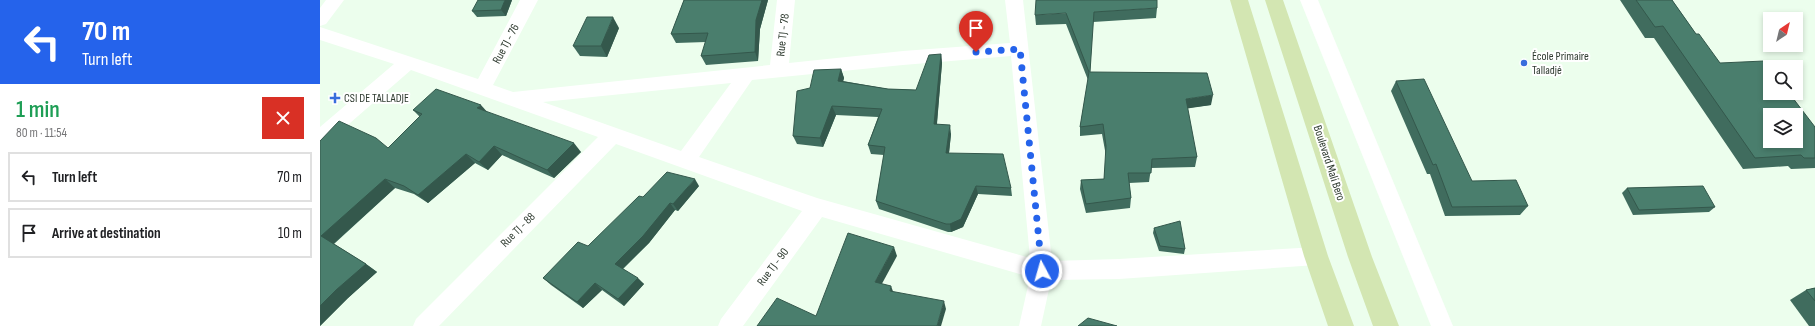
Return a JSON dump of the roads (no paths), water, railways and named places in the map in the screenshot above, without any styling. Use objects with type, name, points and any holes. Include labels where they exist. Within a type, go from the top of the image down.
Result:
[{"type":"main road","points":[[1239,0],[1316,256],[1340,326]]},
{"type":"main road","name":"Boulevard Mali Bero","points":[[1274,0],[1360,257],[1386,326]]},
{"type":"street","points":[[320,20],[334,0]]},
{"type":"street","name":"Rue TJ - 76","points":[[482,89],[530,0]]},
{"type":"street","name":"Rue TJ - 78","points":[[779,71],[786,0]]},
{"type":"street","points":[[1014,0],[1042,271],[1030,326]]},
{"type":"street","points":[[1309,0],[1442,326]]},
{"type":"street","points":[[320,33],[408,62],[817,207],[953,247],[1042,271],[1119,270],[1316,256]]},
{"type":"street","points":[[511,99],[903,58],[1020,49]]},
{"type":"street","points":[[320,138],[408,62]]},
{"type":"street","points":[[686,160],[747,74]]},
{"type":"street","name":"Rue TJ - 88","points":[[424,326],[613,134]]},
{"type":"street","name":"Rue TJ - 90","points":[[728,326],[817,207]]},
{"type":"place","name":"École Primaire Talladjé","points":[[1524,63]]},
{"type":"place","name":"CSI DE TALLADJE","points":[[335,98]]}]
